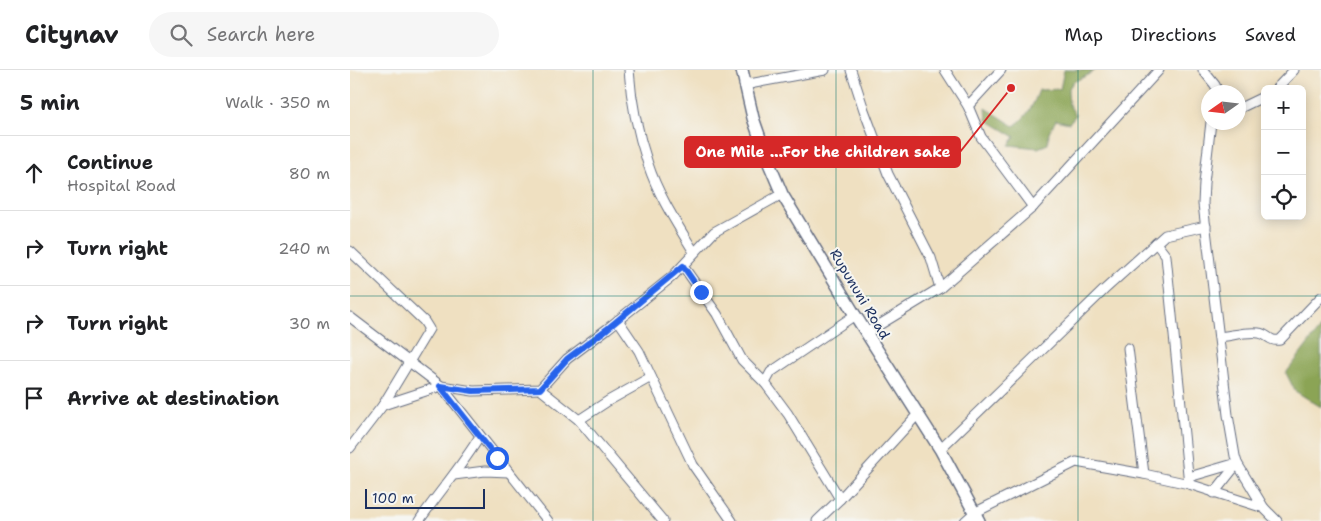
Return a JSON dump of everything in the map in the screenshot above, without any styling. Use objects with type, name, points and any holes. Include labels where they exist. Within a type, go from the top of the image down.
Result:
[{"type":"main road","name":"Rupununi Road","points":[[742,70],[744,85],[759,135],[782,194],[866,333],[940,449],[977,517]]},
{"type":"street","points":[[629,70],[631,93],[648,165],[671,214],[694,252]]},
{"type":"street","points":[[744,85],[825,70]]},
{"type":"street","points":[[851,70],[888,174],[931,258],[940,288]]},
{"type":"street","points":[[945,70],[968,106],[981,137],[1033,206]]},
{"type":"street","points":[[968,106],[1001,70]]},
{"type":"street","points":[[866,333],[940,288],[1033,206],[1159,70]]},
{"type":"street","points":[[1203,70],[1215,85]]},
{"type":"street","points":[[1280,85],[1294,70]]},
{"type":"street","points":[[1246,106],[1261,98]]},
{"type":"street","points":[[1210,130],[1203,204],[1228,415],[1238,463],[1264,508],[1277,521]]},
{"type":"street","points":[[540,389],[567,359],[683,266],[714,232],[782,194]]},
{"type":"street","points":[[940,449],[1165,234],[1206,226]]},
{"type":"street","points":[[1156,243],[1166,256],[1189,480]]},
{"type":"street","points":[[350,251],[424,321],[429,329],[383,405],[350,448]]},
{"type":"street","points":[[683,266],[717,314],[742,360],[765,383],[788,414],[840,499]]},
{"type":"street","points":[[1219,338],[1257,332],[1264,334],[1274,341],[1280,340],[1321,297]]},
{"type":"street","points":[[765,383],[771,372],[855,315]]},
{"type":"street","points":[[350,317],[440,386],[548,521]]},
{"type":"street","points":[[618,320],[639,351],[694,465],[732,521]]},
{"type":"street","points":[[1128,348],[1144,474]]},
{"type":"street","points":[[578,420],[651,377]]},
{"type":"street","points":[[383,405],[440,386],[473,391],[540,389],[578,420],[663,521]]},
{"type":"street","points":[[817,521],[840,499],[918,414]]},
{"type":"street","points":[[419,521],[454,475],[480,436]]},
{"type":"street","points":[[965,521],[977,517],[1076,462],[1189,480],[1214,493],[1264,508]]},
{"type":"street","points":[[1189,480],[1238,463]]},
{"type":"street","points":[[1214,493],[1238,463]]},
{"type":"street","points":[[454,475],[484,471],[509,472]]},
{"type":"green space","points":[[1064,70],[1095,70],[1073,82],[1068,90],[1069,105],[1076,115],[1069,123],[1056,120],[1049,133],[1048,144],[1038,148],[1009,145],[1015,137],[987,120],[986,108],[1014,126],[1029,110],[1039,90],[1060,89]]},
{"type":"green space","points":[[1321,327],[1321,407],[1295,391],[1286,373]]},
{"type":"place","name":"One Mile ...For the children sake","points":[[1011,88]]},
{"type":"route","points":[[497,458],[440,386],[473,391],[540,389],[567,359],[607,329],[683,266],[701,292]]}]
